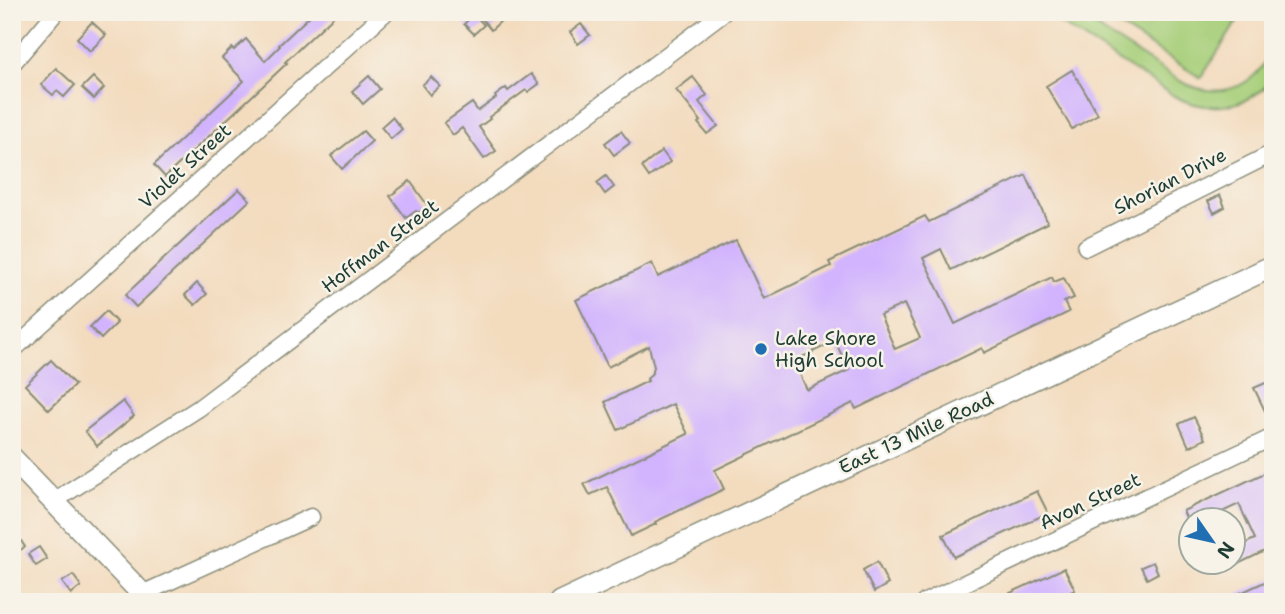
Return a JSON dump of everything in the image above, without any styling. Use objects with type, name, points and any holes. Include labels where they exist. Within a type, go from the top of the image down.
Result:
[{"type":"main road","name":"East 13 Mile Road","points":[[560,602],[1273,266]]},
{"type":"main road","points":[[12,458],[146,598]]},
{"type":"street","points":[[12,64],[56,12]]},
{"type":"street","name":"Violet Street","points":[[12,351],[386,12]]},
{"type":"street","name":"Hoffman Street","points":[[54,501],[199,408],[724,12]]},
{"type":"street","name":"Shorian Drive","points":[[1086,247],[1273,153]]},
{"type":"street","name":"Avon Street","points":[[925,602],[1273,437]]},
{"type":"street","points":[[146,598],[311,517]]},
{"type":"green space","points":[[1042,12],[1072,12],[1182,82],[1212,90],[1227,89],[1252,78],[1269,54],[1273,38],[1273,79],[1251,97],[1226,106],[1187,102]]},
{"type":"green space","points":[[1097,12],[1243,12],[1201,78]]},
{"type":"building","points":[[314,12],[338,12],[165,177],[154,165],[244,81],[222,58],[246,39],[265,61]]},
{"type":"building","points":[[489,12],[495,12],[502,20],[491,30],[482,19]]},
{"type":"building","points":[[474,14],[484,25],[474,34],[464,24]]},
{"type":"building","points":[[92,22],[106,35],[90,51],[77,38]]},
{"type":"building","points":[[581,24],[590,35],[578,44],[570,32]]},
{"type":"building","points":[[56,68],[75,85],[64,97],[57,91],[53,95],[41,85]]},
{"type":"building","points":[[1072,70],[1098,114],[1072,129],[1046,86]]},
{"type":"building","points":[[531,74],[539,84],[528,92],[526,90],[479,127],[496,151],[484,159],[462,128],[453,135],[444,123],[472,103],[478,111],[506,88],[508,91]]},
{"type":"building","points":[[369,76],[380,89],[363,104],[352,91]]},
{"type":"building","points":[[93,77],[104,88],[94,99],[82,88]]},
{"type":"building","points":[[431,77],[440,86],[430,95],[422,85]]},
{"type":"building","points":[[693,77],[707,95],[699,102],[718,126],[707,134],[698,123],[701,121],[676,90]]},
{"type":"building","points":[[392,117],[402,129],[391,139],[381,127]]},
{"type":"building","points":[[363,131],[372,141],[342,169],[331,156]]},
{"type":"building","points":[[621,131],[630,143],[614,155],[605,143]]},
{"type":"building","points":[[662,151],[670,162],[649,177],[642,167]]},
{"type":"building","points":[[1026,175],[1048,223],[951,270],[941,249],[923,258],[955,324],[1052,277],[1054,282],[1064,278],[1074,298],[1064,302],[1069,312],[984,353],[982,348],[856,409],[853,403],[715,470],[724,489],[631,536],[607,487],[590,495],[584,484],[688,434],[673,404],[618,430],[605,402],[648,381],[654,367],[649,346],[608,367],[576,300],[652,263],[658,277],[736,240],[764,299],[831,266],[829,262],[925,216],[929,222]],"holes":[[[904,304],[920,338],[895,349],[880,315]],[[835,341],[849,370],[807,390],[794,361]]]},
{"type":"building","points":[[606,176],[614,187],[605,194],[597,183]]},
{"type":"building","points":[[410,181],[428,206],[406,218],[390,196]]},
{"type":"building","points":[[239,189],[250,200],[136,307],[125,295]]},
{"type":"building","points":[[1220,195],[1225,207],[1214,213],[1208,201]]},
{"type":"building","points":[[197,283],[207,294],[195,305],[185,295]]},
{"type":"building","points":[[106,311],[117,323],[101,339],[90,327]]},
{"type":"building","points":[[51,360],[75,385],[49,410],[25,385]]},
{"type":"building","points":[[1270,381],[1273,388],[1273,408],[1265,411],[1254,388]]},
{"type":"building","points":[[123,401],[134,416],[97,446],[85,431]]},
{"type":"building","points":[[1194,417],[1205,439],[1189,447],[1179,424]]},
{"type":"building","points":[[1273,469],[1273,547],[1246,560],[1246,543],[1255,539],[1246,519],[1246,505],[1196,505]]},
{"type":"building","points":[[1037,491],[1048,513],[954,557],[943,535]]},
{"type":"building","points":[[12,527],[25,547],[12,555]]},
{"type":"building","points":[[39,547],[47,559],[36,566],[28,554]]},
{"type":"building","points":[[877,562],[888,584],[874,592],[863,570]]},
{"type":"building","points":[[1153,562],[1158,573],[1147,579],[1141,567]]},
{"type":"building","points":[[1064,568],[1075,590],[1050,602],[991,602]]},
{"type":"building","points":[[73,575],[81,586],[71,594],[62,582]]},
{"type":"building","points":[[1273,578],[1273,596],[1261,602],[1221,602]]},
{"type":"place","name":"Lake Shore High School","points":[[761,349]]}]
